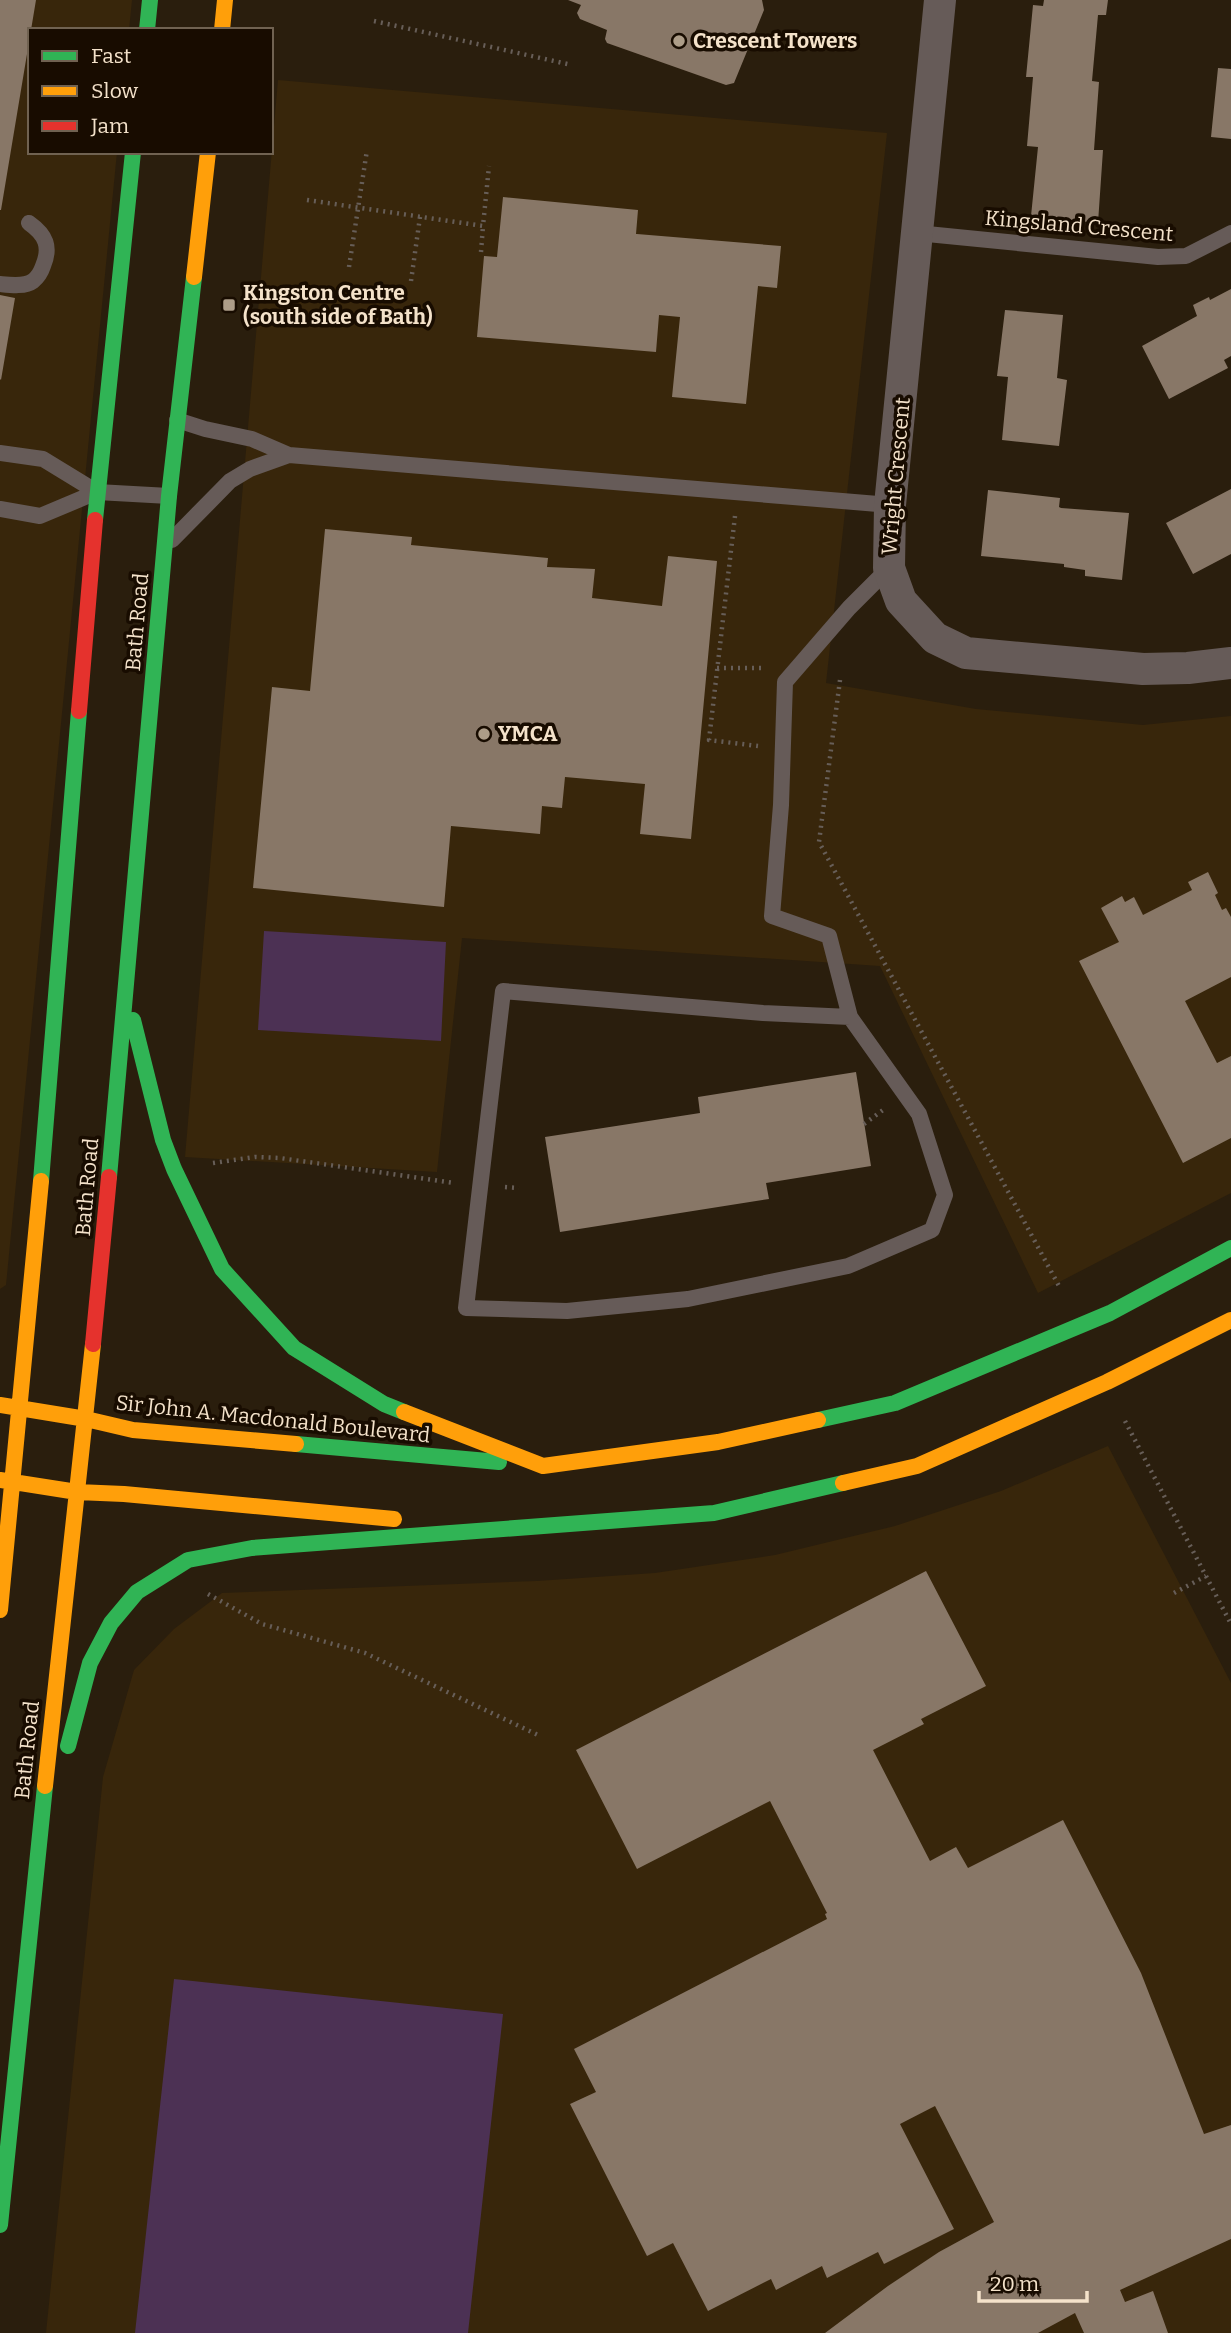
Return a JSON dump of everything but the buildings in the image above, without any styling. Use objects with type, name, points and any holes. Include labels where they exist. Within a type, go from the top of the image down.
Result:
[{"type":"main road","points":[[147,28],[150,0]]},
{"type":"main road","points":[[222,28],[225,0]]},
{"type":"main road","points":[[0,1610],[7,1482],[21,1408],[97,492],[134,154]]},
{"type":"main road","name":"Bath Road","points":[[0,2225],[35,1873],[86,1419],[169,496],[208,154]]},
{"type":"main road","points":[[126,991],[163,1140],[222,1269],[294,1348],[384,1405],[543,1466]]},
{"type":"main road","name":"Sir John A. Macdonald Boulevard","points":[[0,1405],[86,1419],[133,1430],[543,1466],[718,1442],[895,1404],[1110,1313],[1231,1248]]},
{"type":"main road","points":[[35,1873],[90,1663],[111,1623],[137,1592],[188,1560],[252,1548],[715,1513],[917,1466],[1107,1382],[1231,1320]]},
{"type":"main road","points":[[7,1482],[77,1492],[504,1529]]},
{"type":"street","name":"Wright Crescent","points":[[940,0],[890,505],[888,568],[901,601],[935,638],[966,653],[1143,669],[1231,663]]},
{"type":"lane","points":[[0,284],[20,285],[32,282],[40,273],[47,258],[47,243],[41,232],[29,223]]},
{"type":"lane","name":"Kingsland Crescent","points":[[917,233],[1158,257],[1186,256],[1231,233]]},
{"type":"lane","points":[[177,419],[205,429],[252,439],[289,455],[890,505]]},
{"type":"lane","points":[[0,453],[43,459],[97,492]]},
{"type":"lane","points":[[164,548],[230,481],[250,469],[289,455]]},
{"type":"lane","points":[[0,509],[40,516],[97,492],[169,496]]},
{"type":"lane","points":[[850,1017],[763,1013],[503,991],[466,1308],[566,1311],[688,1299],[848,1266],[932,1230],[945,1195],[919,1114],[850,1017],[829,936],[772,916],[785,682],[849,608],[888,568]]},
{"type":"path","points":[[374,21],[572,65]]},
{"type":"path","points":[[349,267],[367,150]]},
{"type":"path","points":[[481,252],[489,166]]},
{"type":"path","points":[[307,200],[483,226]]},
{"type":"path","points":[[411,281],[419,217]]},
{"type":"path","points":[[738,493],[709,740],[783,748]]},
{"type":"path","points":[[717,668],[796,669]]},
{"type":"path","points":[[840,680],[819,842],[1059,1286]]},
{"type":"path","points":[[202,1165],[255,1157],[280,1158],[480,1186],[519,1188]]},
{"type":"path","points":[[1125,1421],[1231,1623]]},
{"type":"path","points":[[1174,1593],[1206,1576]]},
{"type":"path","points":[[208,1594],[262,1624],[365,1653],[538,1735]]},
{"type":"shaded area","points":[[0,0],[132,0],[129,28],[28,28],[28,154],[117,154],[6,1285],[0,1289]]},
{"type":"shaded area","points":[[278,80],[887,133],[826,683],[976,709],[1143,725],[1231,716],[1231,1193],[1038,1293],[880,966],[462,938],[437,1172],[185,1157]]},
{"type":"shaded area","points":[[264,931],[446,942],[441,1041],[258,1030]]},
{"type":"shaded area","points":[[1108,1446],[1231,1683],[1231,2333],[46,2333],[103,1777],[134,1670],[174,1629],[222,1593],[537,1581],[655,1573],[775,1555],[895,1526],[1001,1491]]},
{"type":"shaded area","points":[[174,1979],[503,2014],[468,2333],[135,2333]]},
{"type":"traffic: fast","points":[[147,28],[150,0]]},
{"type":"traffic: fast","points":[[95,520],[133,154]]},
{"type":"traffic: fast","points":[[109,1177],[169,496],[194,277]]},
{"type":"traffic: fast","points":[[41,1181],[79,711]]},
{"type":"traffic: fast","points":[[133,1020],[163,1140],[222,1269],[294,1348],[384,1404],[404,1412]]},
{"type":"traffic: fast","points":[[818,1420],[895,1403],[1110,1313],[1231,1248]]},
{"type":"traffic: fast","points":[[296,1444],[499,1462]]},
{"type":"traffic: fast","points":[[68,1746],[90,1663],[111,1623],[137,1592],[188,1560],[252,1548],[714,1513],[843,1483]]},
{"type":"traffic: fast","points":[[0,2225],[45,1786]]},
{"type":"traffic: slow","points":[[222,28],[225,0]]},
{"type":"traffic: slow","points":[[194,277],[208,154]]},
{"type":"traffic: slow","points":[[0,1610],[41,1181]]},
{"type":"traffic: slow","points":[[843,1483],[917,1466],[1107,1382],[1231,1320]]},
{"type":"traffic: slow","points":[[45,1786],[93,1344]]},
{"type":"traffic: slow","points":[[0,1405],[86,1419],[133,1430],[296,1444]]},
{"type":"traffic: slow","points":[[404,1412],[543,1466],[718,1442],[818,1420]]},
{"type":"traffic: slow","points":[[0,1480],[77,1492],[394,1519]]},
{"type":"traffic: jam","points":[[79,711],[95,520]]},
{"type":"traffic: jam","points":[[93,1344],[109,1177]]},
{"type":"place","name":"Crescent Towers","points":[[679,41]]},
{"type":"place","name":"Kingston Centre (south side of Bath)","points":[[229,305]]},
{"type":"place","name":"YMCA","points":[[484,734]]}]
